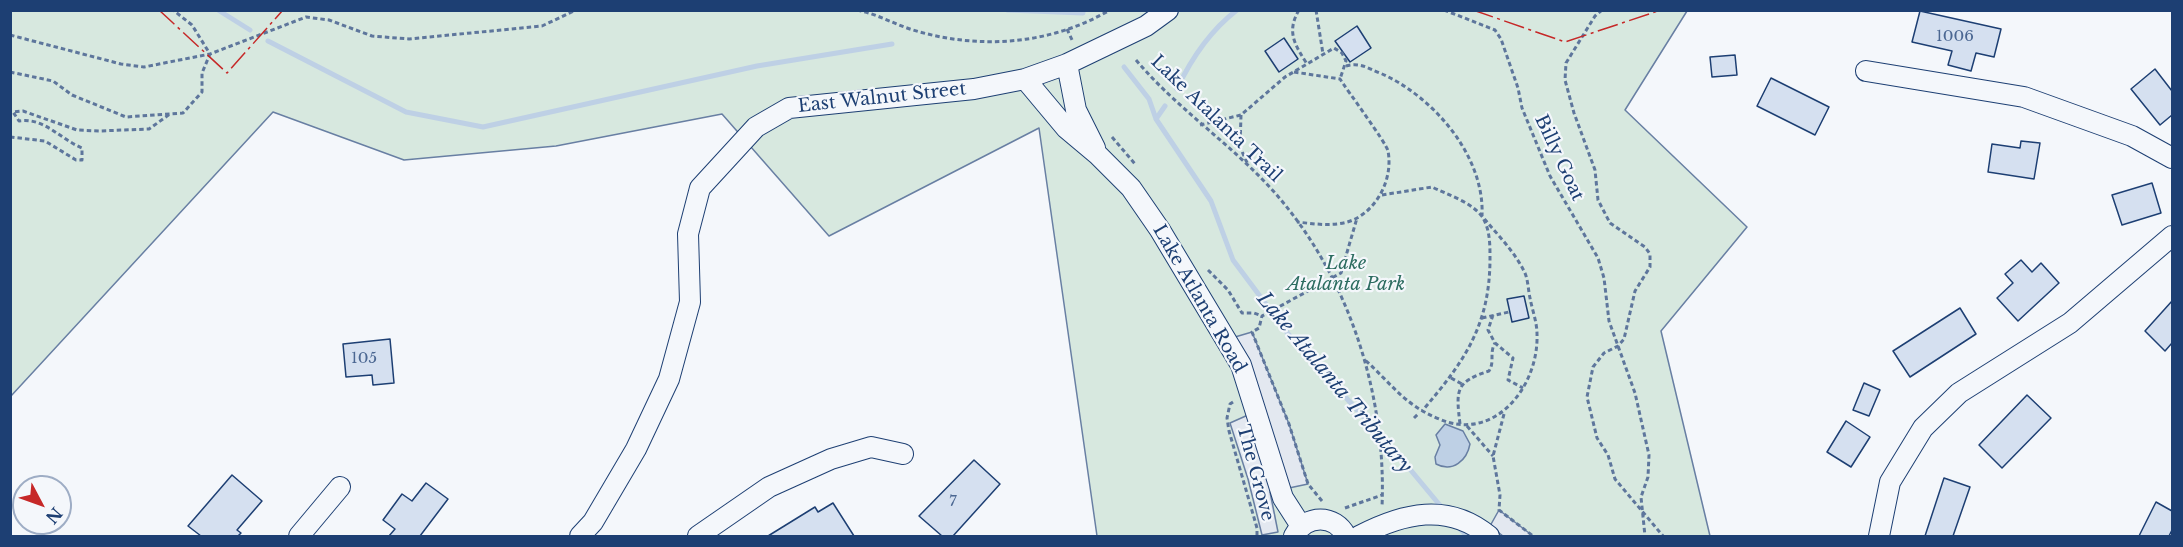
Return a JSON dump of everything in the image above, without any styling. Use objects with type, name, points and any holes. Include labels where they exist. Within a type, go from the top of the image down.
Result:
[{"type":"street","name":"East Walnut Street","points":[[580,537],[593,522],[636,449],[669,379],[690,302],[688,234],[700,188],[725,158],[756,127],[789,108],[974,89],[1024,79],[1067,64],[1146,26],[1168,10]]},
{"type":"street","name":"Lake Atlanta Road","points":[[1067,64],[1076,110],[1097,153]]},
{"type":"street","points":[[1866,70],[2024,97],[2132,136],[2172,158]]},
{"type":"street","name":"Lake Atlanta Road","points":[[1024,79],[1066,128],[1097,153],[1131,189],[1160,230],[1241,365],[1283,498],[1298,531]]},
{"type":"street","points":[[1879,537],[1890,482],[1923,428],[1959,393],[2070,324],[2172,236]]},
{"type":"street","points":[[699,537],[769,487],[831,459],[872,447],[903,454]]},
{"type":"street","points":[[299,537],[340,487]]},
{"type":"street","points":[[1359,537],[1406,516],[1428,514],[1465,520],[1489,537]]},
{"type":"street","points":[[1298,531],[1309,521],[1328,520],[1336,524],[1346,537]]},
{"type":"path","points":[[174,10],[192,26],[210,54]]},
{"type":"path","points":[[10,35],[121,64],[144,67],[210,54],[306,17],[329,20],[372,36],[409,39],[542,26],[576,10]]},
{"type":"path","points":[[857,10],[874,12],[914,30],[950,38],[1016,42],[1067,29],[1110,10]]},
{"type":"path","points":[[1299,10],[1294,19],[1293,40],[1307,64]]},
{"type":"path","points":[[1316,10],[1323,54]]},
{"type":"path","name":"Billy Goat","points":[[1444,10],[1495,30],[1501,39],[1518,88],[1522,108],[1550,176],[1598,258],[1604,278],[1609,321],[1635,393],[1649,455],[1648,477],[1641,496],[1645,537]]},
{"type":"path","name":"Billy Goat","points":[[1602,10],[1572,52],[1564,72],[1574,112],[1595,170],[1598,200],[1610,223],[1637,240],[1650,254],[1650,267],[1635,291],[1630,322],[1618,346],[1598,358],[1593,367],[1587,397],[1597,438],[1608,455],[1615,479],[1663,537]]},
{"type":"path","points":[[1067,29],[1071,36]]},
{"type":"path","points":[[1200,125],[1241,115],[1255,100],[1294,72],[1334,48],[1340,50],[1346,61],[1340,79]]},
{"type":"path","points":[[10,72],[53,81],[72,95],[126,117],[170,114],[183,112],[201,92],[202,74],[210,54]]},
{"type":"path","name":"Lake Atalanta Trail","points":[[1136,60],[1157,85],[1249,167],[1297,222],[1335,278],[1365,360],[1374,399],[1382,466],[1382,495],[1386,509]]},
{"type":"path","points":[[1346,66],[1357,63],[1396,80],[1436,112],[1469,160],[1483,199],[1482,216],[1490,236],[1490,279],[1482,318],[1472,343],[1451,378],[1414,418]]},
{"type":"path","points":[[1294,72],[1340,79],[1389,150],[1388,174],[1382,195],[1357,218],[1326,225],[1297,222]]},
{"type":"path","points":[[10,137],[45,141],[76,160],[82,160],[84,157],[82,148],[72,144],[55,130],[27,120],[18,121],[13,112],[32,113],[77,130],[99,131],[149,129],[170,114]]},
{"type":"path","points":[[1241,115],[1240,147],[1249,167]]},
{"type":"path","points":[[1382,195],[1432,186],[1482,216],[1525,272],[1537,333],[1534,362],[1523,388],[1504,414],[1493,456],[1500,488],[1499,510],[1533,537]]},
{"type":"path","points":[[1327,505],[1316,497],[1308,484],[1286,415],[1252,332],[1259,328],[1262,316],[1341,273],[1357,218]]},
{"type":"path","points":[[1482,318],[1509,312]]},
{"type":"path","points":[[1493,315],[1488,330],[1495,343],[1513,358],[1508,380],[1523,388]]},
{"type":"path","points":[[1460,424],[1458,398],[1462,384],[1471,376],[1491,368],[1491,351],[1495,343]]},
{"type":"path","points":[[1365,360],[1390,387],[1420,412],[1467,425],[1504,414]]},
{"type":"path","points":[[1451,378],[1462,384]]},
{"type":"path","name":"The Grove","points":[[1250,392],[1230,404],[1227,418],[1235,460],[1257,528],[1257,537]]},
{"type":"path","points":[[1467,425],[1493,456]]},
{"type":"path","points":[[1337,508],[1349,508],[1382,495]]},
{"type":"green space","name":"Lake Atalanta Park","points":[[11,11],[1687,11],[1625,110],[1747,227],[1661,331],[1710,536],[1097,536],[1039,128],[829,236],[722,114],[556,146],[404,160],[273,112],[11,396]]},
{"type":"shaded area","points":[[1252,332],[1289,424],[1308,484],[1270,492],[1278,532],[1262,535],[1248,479],[1230,423],[1257,411],[1235,337]]},
{"type":"shaded area","points":[[1499,510],[1533,536],[1503,536],[1490,526]]},
{"type":"water","points":[[1445,424],[1463,431],[1470,444],[1462,460],[1448,467],[1436,464],[1435,457],[1440,445],[1436,435]]},
{"type":"building","points":[[1920,11],[2001,29],[1994,57],[1976,53],[1971,71],[1948,65],[1952,51],[1912,42]]},
{"type":"building","points":[[1357,26],[1371,48],[1350,62],[1335,41]]},
{"type":"building","points":[[1284,38],[1298,59],[1279,72],[1265,51]]},
{"type":"building","points":[[1735,55],[1737,75],[1712,77],[1710,57]]},
{"type":"building","points":[[2155,69],[2172,91],[2172,115],[2160,125],[2131,89]]},
{"type":"building","points":[[1771,78],[1829,107],[1815,135],[1757,106]]},
{"type":"building","points":[[2021,141],[2040,143],[2034,179],[1988,172],[1992,144],[2020,148]]},
{"type":"building","points":[[2152,183],[2161,213],[2122,225],[2112,195]]},
{"type":"building","points":[[2021,260],[2032,272],[2041,263],[2059,283],[2018,321],[1997,298],[2013,283],[2005,274]]},
{"type":"building","points":[[1524,296],[1529,318],[1512,322],[1507,299]]},
{"type":"building","points":[[2172,301],[2172,343],[2165,351],[2145,331]]},
{"type":"building","points":[[1960,308],[1976,334],[1910,377],[1893,351]]},
{"type":"building","points":[[390,339],[394,383],[373,385],[372,375],[346,377],[343,344]]},
{"type":"building","points":[[1864,383],[1880,390],[1869,416],[1853,410]]},
{"type":"building","points":[[2027,395],[2051,418],[2002,468],[1979,445]]},
{"type":"building","points":[[1846,421],[1870,437],[1851,467],[1827,452]]},
{"type":"building","points":[[974,460],[1000,484],[953,536],[942,536],[919,516]]},
{"type":"building","points":[[232,475],[262,501],[237,530],[241,533],[238,536],[201,536],[188,526]]},
{"type":"building","points":[[1944,478],[1970,487],[1953,536],[1925,536]]},
{"type":"building","points":[[426,483],[448,499],[420,536],[389,536],[395,529],[383,520],[402,494],[412,501]]},
{"type":"building","points":[[2156,502],[2172,511],[2172,530],[2169,536],[2139,536]]},
{"type":"building","points":[[833,503],[854,536],[768,536],[815,507],[818,512]]},
{"type":"waterway","points":[[218,10],[250,30]]},
{"type":"waterway","points":[[1008,10],[1083,13],[1083,10]]},
{"type":"waterway","points":[[1177,89],[1202,46],[1237,10]]},
{"type":"waterway","points":[[268,41],[406,112],[483,127],[757,66],[892,44]]},
{"type":"waterway","name":"Lake Atalanta Tributary","points":[[1124,67],[1149,99],[1156,119],[1211,201],[1233,260],[1289,335],[1399,456],[1443,509]]},
{"type":"waterway","points":[[1156,119],[1165,106]]},
{"type":"waterway","name":"Lake Atalanta Tributary","points":[[1457,526],[1467,536]]},
{"type":"power","points":[[159,10],[227,73],[283,10]]},
{"type":"power","points":[[1473,10],[1565,42],[1661,10]]}]
